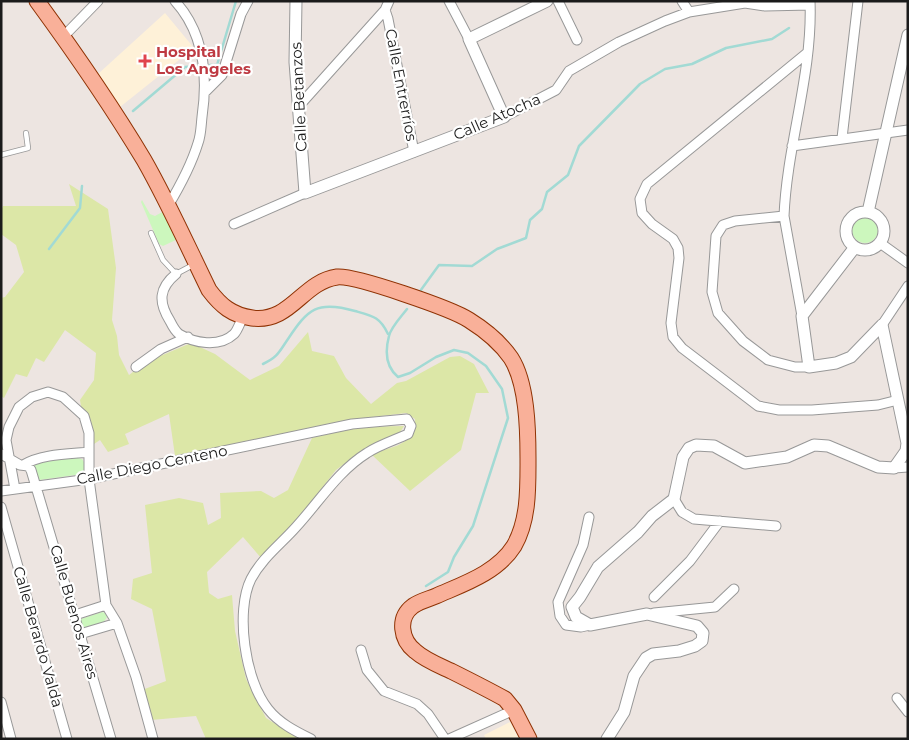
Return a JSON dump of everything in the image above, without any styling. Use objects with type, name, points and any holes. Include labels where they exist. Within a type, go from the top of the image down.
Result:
[{"type":"main road","points":[[36,1],[85,67],[144,160],[209,290],[218,302],[230,312],[243,317],[260,319],[273,317],[284,312],[315,286],[327,279],[340,276],[385,288],[468,318],[495,339],[512,359],[521,383],[528,433],[528,490],[524,522],[514,546],[500,563],[480,576],[413,606],[404,618],[402,627],[404,639],[414,651],[505,699],[514,710],[529,739]]},
{"type":"street","points":[[63,37],[98,1]]},
{"type":"street","points":[[168,206],[186,176],[199,142],[205,83],[202,57],[196,35],[183,10],[175,1]]},
{"type":"street","points":[[204,93],[222,75],[241,14],[248,1]]},
{"type":"street","name":"Calle Betanzos","points":[[296,1],[295,62],[305,193]]},
{"type":"street","points":[[298,108],[385,10],[389,1]]},
{"type":"street","points":[[449,1],[470,39],[504,117]]},
{"type":"street","points":[[470,39],[547,1]]},
{"type":"street","points":[[558,1],[578,40]]},
{"type":"street","points":[[682,1],[689,12]]},
{"type":"street","points":[[842,138],[858,1]]},
{"type":"street","name":"Calle Atocha","points":[[234,224],[305,193],[504,117],[556,90],[568,71],[619,42],[665,21],[689,12],[745,3],[765,6],[810,3]]},
{"type":"street","points":[[809,367],[784,216],[784,199],[807,53],[810,3]]},
{"type":"street","name":"Calle Entrerríos","points":[[385,10],[414,152]]},
{"type":"street","points":[[868,212],[908,36]]},
{"type":"street","points":[[807,53],[647,184],[640,199],[642,213],[652,224],[673,239],[678,248],[679,258],[671,323],[673,337],[682,348],[758,406],[779,410],[812,410],[878,405],[898,400]]},
{"type":"street","points":[[792,146],[908,130]]},
{"type":"street","points":[[868,212],[875,214],[883,224],[884,230],[880,243],[866,250],[855,247],[848,237],[848,224],[856,214],[868,212]]},
{"type":"street","points":[[784,216],[735,221],[723,225],[716,236],[712,292],[718,313],[743,341],[768,360],[795,367],[809,367],[836,363],[851,357],[882,325],[908,286]]},
{"type":"street","points":[[880,243],[908,263]]},
{"type":"street","points":[[802,316],[855,247]]},
{"type":"street","points":[[176,274],[167,282],[162,306],[177,333],[200,342],[221,341],[234,334],[243,317]]},
{"type":"street","points":[[882,325],[907,442],[906,451],[894,468]]},
{"type":"street","points":[[136,367],[161,349],[188,337]]},
{"type":"street","points":[[23,482],[30,479],[32,470],[28,466],[17,468],[4,459],[9,427],[19,407],[32,397],[48,392],[63,397],[84,416],[89,433],[89,479],[106,605],[117,623],[136,677],[153,739]]},
{"type":"street","name":"Calle Diego Centeno","points":[[1,491],[89,479],[352,424],[407,420],[411,426],[408,434],[368,452],[338,477],[297,526],[260,565],[251,580],[244,599],[248,669],[254,688],[268,709],[279,721],[311,739]]},
{"type":"street","points":[[590,625],[576,617],[572,608],[598,567],[638,532],[652,516],[674,499],[683,457],[689,448],[696,445],[714,446],[746,463],[788,457],[814,445],[828,446],[878,467],[908,467]]},
{"type":"street","points":[[17,468],[28,461],[89,452]]},
{"type":"street","points":[[17,468],[16,478],[36,486]]},
{"type":"street","points":[[15,489],[17,468]]},
{"type":"street","name":"Calle Buenos Aires","points":[[32,470],[111,739]]},
{"type":"street","points":[[674,499],[682,512],[694,519],[776,526]]},
{"type":"street","name":"Calle Berardo Valda","points":[[1,507],[67,739]]},
{"type":"street","points":[[589,517],[583,546],[558,602],[560,616],[566,625],[582,627],[646,614],[715,607],[734,589]]},
{"type":"street","points":[[654,597],[690,561],[720,521]]},
{"type":"street","points":[[75,615],[106,605]]},
{"type":"street","points":[[607,739],[624,712],[634,676],[646,658],[653,654],[687,648],[702,641],[703,633],[697,626],[646,614]]},
{"type":"street","points":[[80,634],[117,623]]},
{"type":"street","points":[[361,650],[367,670],[384,691],[417,704],[428,714],[445,739]]},
{"type":"street","points":[[897,698],[908,712]]},
{"type":"street","points":[[2,709],[11,739]]},
{"type":"street","points":[[449,739],[514,710]]},
{"type":"lane","points":[[1,155],[28,148],[26,133]]},
{"type":"lane","points":[[151,233],[163,260],[176,274],[196,263]]},
{"type":"shaded area","name":"Hospital Los Angeles","points":[[165,13],[194,48],[120,107],[98,74]]},
{"type":"shaded area","points":[[510,722],[519,739],[486,739],[484,735]]},
{"type":"green space","points":[[69,184],[108,209],[116,268],[112,320],[117,336],[119,355],[129,375],[146,362],[191,343],[215,354],[250,380],[279,366],[308,332],[312,351],[334,356],[346,378],[371,404],[397,383],[406,381],[450,357],[460,356],[474,364],[489,393],[476,393],[461,450],[410,491],[371,454],[394,447],[407,440],[412,434],[415,419],[406,413],[356,419],[175,456],[169,414],[125,434],[129,444],[108,452],[100,440],[88,448],[80,400],[94,380],[96,353],[65,330],[44,362],[36,358],[27,377],[16,374],[4,398],[1,396],[1,298],[5,297],[24,272],[16,245],[1,234],[1,211],[3,206],[76,206]]},
{"type":"green space","points":[[142,200],[150,214],[155,216],[166,210],[180,238],[163,246],[159,244],[141,202]]},
{"type":"green space","points":[[865,217],[874,221],[878,230],[874,239],[865,243],[856,239],[852,230],[856,221]]},
{"type":"green space","points":[[404,426],[397,437],[364,449],[336,470],[300,516],[262,559],[243,537],[207,572],[209,593],[218,599],[232,595],[235,631],[246,679],[266,718],[299,739],[206,739],[196,716],[151,720],[142,690],[166,681],[152,609],[131,599],[133,579],[152,573],[145,505],[179,498],[203,503],[208,525],[221,518],[220,493],[261,491],[274,498],[288,490],[312,438],[354,427]]},
{"type":"green space","points":[[74,457],[82,459],[86,465],[83,474],[39,480],[34,464]]},
{"type":"green space","points":[[102,612],[107,617],[103,623],[84,629],[80,627],[81,619]]},
{"type":"waterway","points":[[210,65],[217,65],[236,1]]},
{"type":"waterway","points":[[418,294],[439,265],[472,266],[497,249],[526,238],[530,220],[542,209],[547,192],[568,175],[579,146],[640,84],[665,69],[692,64],[726,48],[772,39],[789,28]]},
{"type":"waterway","points":[[133,111],[185,67],[197,66]]},
{"type":"waterway","points":[[49,249],[80,208],[82,186]]},
{"type":"waterway","points":[[263,364],[278,354],[308,314],[322,307],[342,308],[371,316],[382,324],[388,334]]},
{"type":"waterway","points":[[407,309],[396,322],[388,342],[389,364],[394,373],[398,377],[410,373],[436,357],[454,350],[468,353],[486,366],[502,389],[508,418],[473,526],[454,557],[448,572],[426,586]]},
{"type":"place","name":"Hospital Los Angeles","points":[[145,61]]}]
